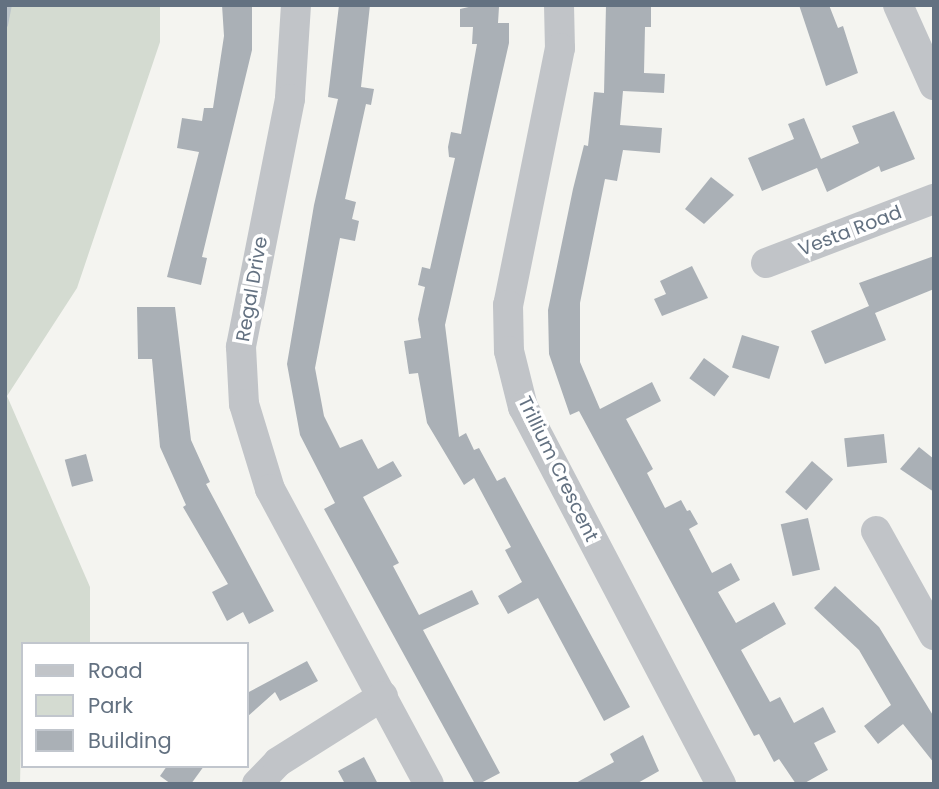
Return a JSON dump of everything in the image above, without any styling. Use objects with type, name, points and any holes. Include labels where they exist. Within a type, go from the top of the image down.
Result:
[{"type":"street","name":"Regal Drive","points":[[296,5],[290,99],[241,347],[244,404],[270,489],[429,784]]},
{"type":"street","name":"Trillium Crescent","points":[[559,5],[560,48],[508,305],[509,351],[523,407],[721,784]]},
{"type":"street","points":[[898,5],[934,85]]},
{"type":"street","name":"Vesta Road","points":[[766,263],[934,199]]},
{"type":"street","points":[[876,531],[934,635]]},
{"type":"street","points":[[257,784],[278,762],[383,696]]},
{"type":"green space","points":[[5,5],[160,5],[160,42],[77,288],[7,396],[90,587],[90,642],[21,642],[20,784],[5,784]]},
{"type":"building","points":[[222,5],[252,5],[252,50],[202,257],[207,258],[201,285],[167,277],[199,152],[177,148],[182,118],[202,121],[204,108],[213,108],[224,36]]},
{"type":"building","points":[[339,5],[370,5],[361,87],[374,89],[371,105],[366,104],[345,199],[356,202],[352,219],[359,221],[355,241],[340,238],[315,368],[324,416],[340,448],[362,439],[378,469],[393,461],[402,476],[363,497],[399,563],[393,566],[419,615],[472,590],[479,604],[423,630],[500,773],[479,784],[475,784],[324,509],[335,503],[300,435],[287,364],[314,205],[338,99],[328,97]]},
{"type":"building","points":[[606,5],[651,5],[651,27],[645,27],[644,73],[665,74],[664,93],[623,91],[620,125],[662,128],[660,153],[623,150],[617,181],[605,179],[580,303],[580,362],[600,409],[652,382],[661,401],[626,419],[653,469],[647,473],[665,508],[681,500],[687,511],[690,510],[698,524],[689,529],[712,573],[731,563],[740,580],[718,592],[736,623],[774,602],[786,624],[741,650],[770,702],[780,697],[794,723],[823,707],[836,732],[814,743],[828,770],[803,784],[796,784],[779,759],[774,762],[759,734],[754,736],[579,411],[570,415],[549,354],[548,310],[573,189],[584,145],[588,146],[594,92],[604,93]]},
{"type":"building","points":[[799,5],[829,5],[838,28],[843,26],[858,73],[826,86]]},
{"type":"building","points":[[473,6],[499,7],[498,23],[509,23],[509,43],[445,325],[459,437],[466,433],[474,450],[479,448],[497,481],[505,477],[630,707],[604,721],[538,598],[508,614],[498,596],[522,582],[505,550],[511,547],[474,478],[464,485],[427,423],[418,373],[409,374],[404,341],[421,338],[418,319],[425,287],[418,285],[422,267],[430,269],[455,158],[449,157],[451,132],[461,134],[477,44],[472,44],[473,27],[460,27],[460,9]]},
{"type":"building","points":[[894,111],[915,159],[881,172],[879,166],[827,192],[817,168],[762,191],[748,158],[794,139],[788,124],[804,118],[821,159],[859,143],[852,126]]},
{"type":"building","points":[[711,177],[734,195],[704,224],[685,209]]},
{"type":"building","points":[[934,256],[934,289],[875,313],[886,340],[825,364],[811,331],[869,306],[859,283]]},
{"type":"building","points":[[692,266],[708,298],[662,316],[654,299],[666,294],[660,281]]},
{"type":"building","points":[[137,307],[175,307],[191,440],[210,482],[206,484],[274,611],[249,624],[243,612],[227,621],[212,592],[228,584],[183,507],[186,505],[160,447],[152,359],[138,359]]},
{"type":"building","points":[[742,335],[779,346],[769,379],[732,368]]},
{"type":"building","points":[[704,358],[729,376],[714,396],[689,378]]},
{"type":"building","points":[[884,434],[887,463],[847,467],[844,438]]},
{"type":"building","points":[[919,447],[934,459],[934,492],[900,469]]},
{"type":"building","points":[[86,454],[93,481],[72,487],[65,460]]},
{"type":"building","points":[[812,461],[833,479],[806,510],[785,492]]},
{"type":"building","points":[[808,518],[820,570],[793,576],[781,524]]},
{"type":"building","points":[[835,586],[879,627],[934,717],[934,763],[903,724],[878,744],[864,726],[891,705],[859,650],[814,608]]},
{"type":"building","points":[[307,661],[318,681],[280,701],[275,692],[248,716],[248,692]]},
{"type":"building","points":[[643,735],[659,771],[636,784],[574,784],[614,762],[610,754]]},
{"type":"building","points":[[364,757],[378,784],[345,784],[338,771]]},
{"type":"building","points":[[166,768],[203,768],[191,784],[171,784],[160,776]]},
{"type":"waterway","points":[[5,25],[9,5]]}]
